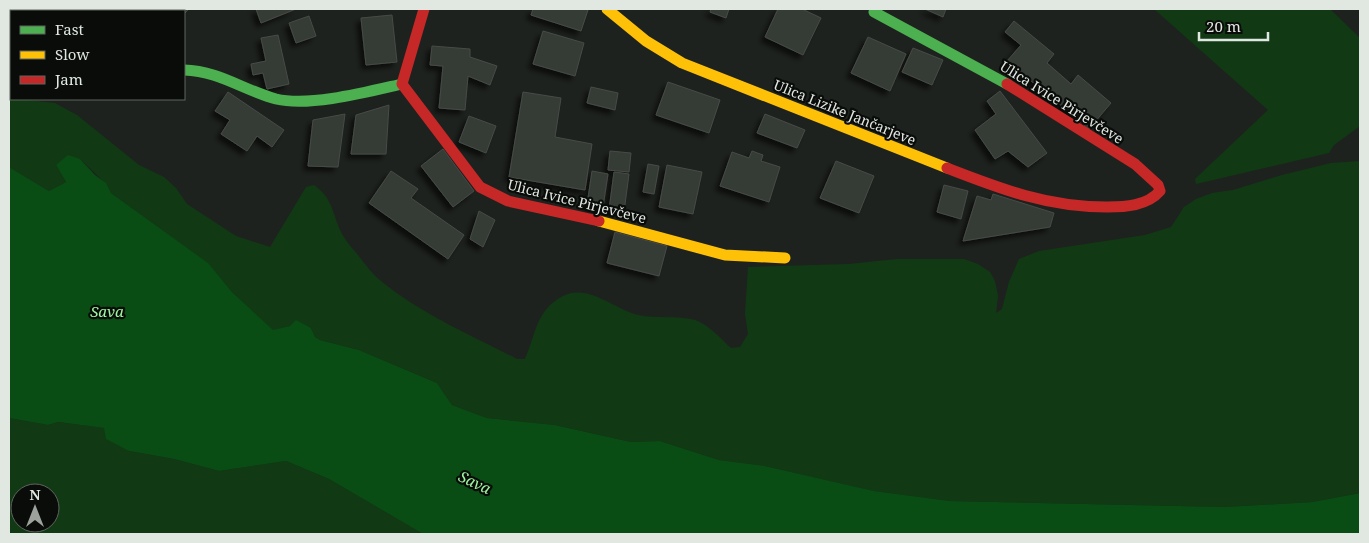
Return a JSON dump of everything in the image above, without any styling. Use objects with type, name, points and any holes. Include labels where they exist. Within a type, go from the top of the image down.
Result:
[{"type":"street","points":[[185,70],[219,77],[251,91],[288,101],[326,100],[402,84],[424,9]]},
{"type":"street","name":"Ulica Lizike Jančarjeve","points":[[607,9],[646,42],[682,63],[876,141],[1010,192],[1053,204],[1089,207]]},
{"type":"street","name":"Ulica Ivice Pirjevčeve","points":[[874,12],[1002,81],[1135,164],[1158,185],[1160,191],[1155,197],[1143,203],[1122,207],[1089,207]]},
{"type":"street","name":"Ulica Ivice Pirjevčeve","points":[[402,84],[480,187],[508,201],[604,222],[725,255],[785,258]]},
{"type":"shaded area","points":[[1154,9],[1330,9],[1360,38],[1360,126],[1334,145],[1329,153],[1196,184],[1195,179],[1268,110]]},
{"type":"shaded area","points":[[9,98],[10,100],[55,103],[77,115],[139,165],[164,177],[176,188],[187,204],[236,236],[270,247],[306,187],[314,185],[328,200],[346,240],[369,269],[396,293],[429,314],[464,332],[517,359],[525,359],[542,315],[554,302],[572,293],[582,293],[601,298],[638,315],[695,320],[710,328],[731,348],[740,347],[748,334],[745,314],[748,267],[849,264],[897,259],[964,259],[978,264],[990,272],[995,281],[998,296],[996,313],[1002,309],[1009,282],[1019,259],[1039,251],[1145,235],[1171,227],[1184,207],[1196,199],[1212,193],[1233,190],[1331,163],[1360,161],[1360,493],[1312,502],[1225,507],[950,501],[873,491],[765,466],[719,460],[660,441],[631,442],[555,425],[487,418],[452,405],[437,383],[359,350],[320,340],[315,337],[311,328],[290,326],[273,331],[232,292],[207,263],[111,193],[101,179],[80,159],[56,165],[66,182],[49,191],[9,167]]},
{"type":"shaded area","points":[[9,418],[48,425],[58,422],[105,428],[129,451],[174,459],[219,471],[286,461],[329,479],[423,534],[9,534]]},
{"type":"water","name":"Sava","points":[[68,155],[80,159],[95,175],[106,183],[111,193],[208,263],[232,292],[273,330],[290,326],[296,320],[311,328],[315,337],[320,340],[359,350],[437,383],[452,405],[487,418],[555,425],[631,442],[660,441],[719,460],[765,466],[874,491],[950,501],[1225,507],[1312,502],[1360,493],[1360,534],[423,534],[329,479],[286,461],[219,471],[174,459],[129,451],[106,439],[104,428],[58,422],[48,425],[9,418],[9,167],[49,191],[66,182],[56,165]]},
{"type":"building","points":[[44,9],[99,9],[99,10]]},
{"type":"building","points":[[256,9],[296,9],[261,23]]},
{"type":"building","points":[[533,9],[588,10],[581,31],[531,15]]},
{"type":"building","points":[[711,9],[729,9],[726,18],[710,12]]},
{"type":"building","points":[[778,9],[802,9],[821,18],[803,55],[765,37]]},
{"type":"building","points":[[925,9],[946,9],[943,17]]},
{"type":"building","points":[[392,15],[397,62],[366,65],[361,18]]},
{"type":"building","points":[[309,16],[316,36],[296,43],[289,23]]},
{"type":"building","points":[[1014,21],[1054,54],[1047,63],[1071,84],[1078,75],[1111,103],[1089,129],[1007,61],[1021,45],[1005,32]]},
{"type":"building","points":[[543,31],[584,43],[575,76],[533,64]]},
{"type":"building","points":[[278,35],[289,84],[267,89],[263,73],[253,75],[251,64],[266,61],[261,38]]},
{"type":"building","points":[[868,37],[906,54],[890,91],[851,73]]},
{"type":"building","points":[[432,46],[470,49],[470,57],[497,66],[490,85],[468,76],[465,110],[439,108],[443,66],[430,65]]},
{"type":"building","points":[[913,48],[943,60],[932,85],[902,72]]},
{"type":"building","points":[[668,82],[720,100],[709,133],[656,115]]},
{"type":"building","points":[[591,87],[618,93],[615,110],[587,103]]},
{"type":"building","points":[[1000,91],[1047,153],[1028,167],[1008,151],[995,159],[975,130],[996,114],[987,101]]},
{"type":"building","points":[[228,92],[284,130],[272,147],[257,136],[247,151],[221,134],[230,120],[215,111]]},
{"type":"building","points":[[523,92],[561,98],[555,137],[592,144],[585,190],[509,177]]},
{"type":"building","points":[[389,105],[386,154],[351,154],[356,115]]},
{"type":"building","points":[[345,114],[338,167],[308,166],[313,120]]},
{"type":"building","points":[[765,114],[805,130],[797,148],[757,133]]},
{"type":"building","points":[[469,116],[496,126],[486,153],[459,142]]},
{"type":"building","points":[[443,149],[474,191],[453,207],[421,166]]},
{"type":"building","points":[[610,151],[631,153],[629,172],[608,170]]},
{"type":"building","points":[[752,151],[763,155],[761,161],[780,167],[769,202],[720,186],[732,152],[749,158]]},
{"type":"building","points":[[836,161],[874,176],[859,213],[820,198]]},
{"type":"building","points":[[648,164],[659,166],[654,194],[643,192]]},
{"type":"building","points":[[667,165],[702,172],[693,214],[659,207]]},
{"type":"building","points":[[391,171],[418,189],[411,198],[464,235],[448,259],[369,203]]},
{"type":"building","points":[[592,171],[608,174],[603,207],[587,205]]},
{"type":"building","points":[[614,172],[629,174],[624,212],[609,210]]},
{"type":"building","points":[[944,185],[968,191],[961,219],[937,212]]},
{"type":"building","points":[[993,194],[1054,213],[1050,227],[963,241],[977,196],[991,200]]},
{"type":"building","points":[[479,211],[495,220],[483,247],[470,239]]},
{"type":"building","points":[[615,232],[667,246],[659,276],[607,263]]},
{"type":"traffic: fast","points":[[874,12],[1007,84]]},
{"type":"traffic: fast","points":[[185,70],[220,77],[264,95],[290,101],[339,98],[402,84]]},
{"type":"traffic: slow","points":[[607,9],[646,41],[682,63],[947,168]]},
{"type":"traffic: slow","points":[[599,221],[725,255],[785,258]]},
{"type":"traffic: jam","points":[[424,9],[402,84],[480,187],[508,201],[599,221]]},
{"type":"traffic: jam","points":[[947,168],[1006,190],[1064,204],[1128,206],[1149,200],[1160,191],[1158,185],[1135,164],[1007,84]]}]
